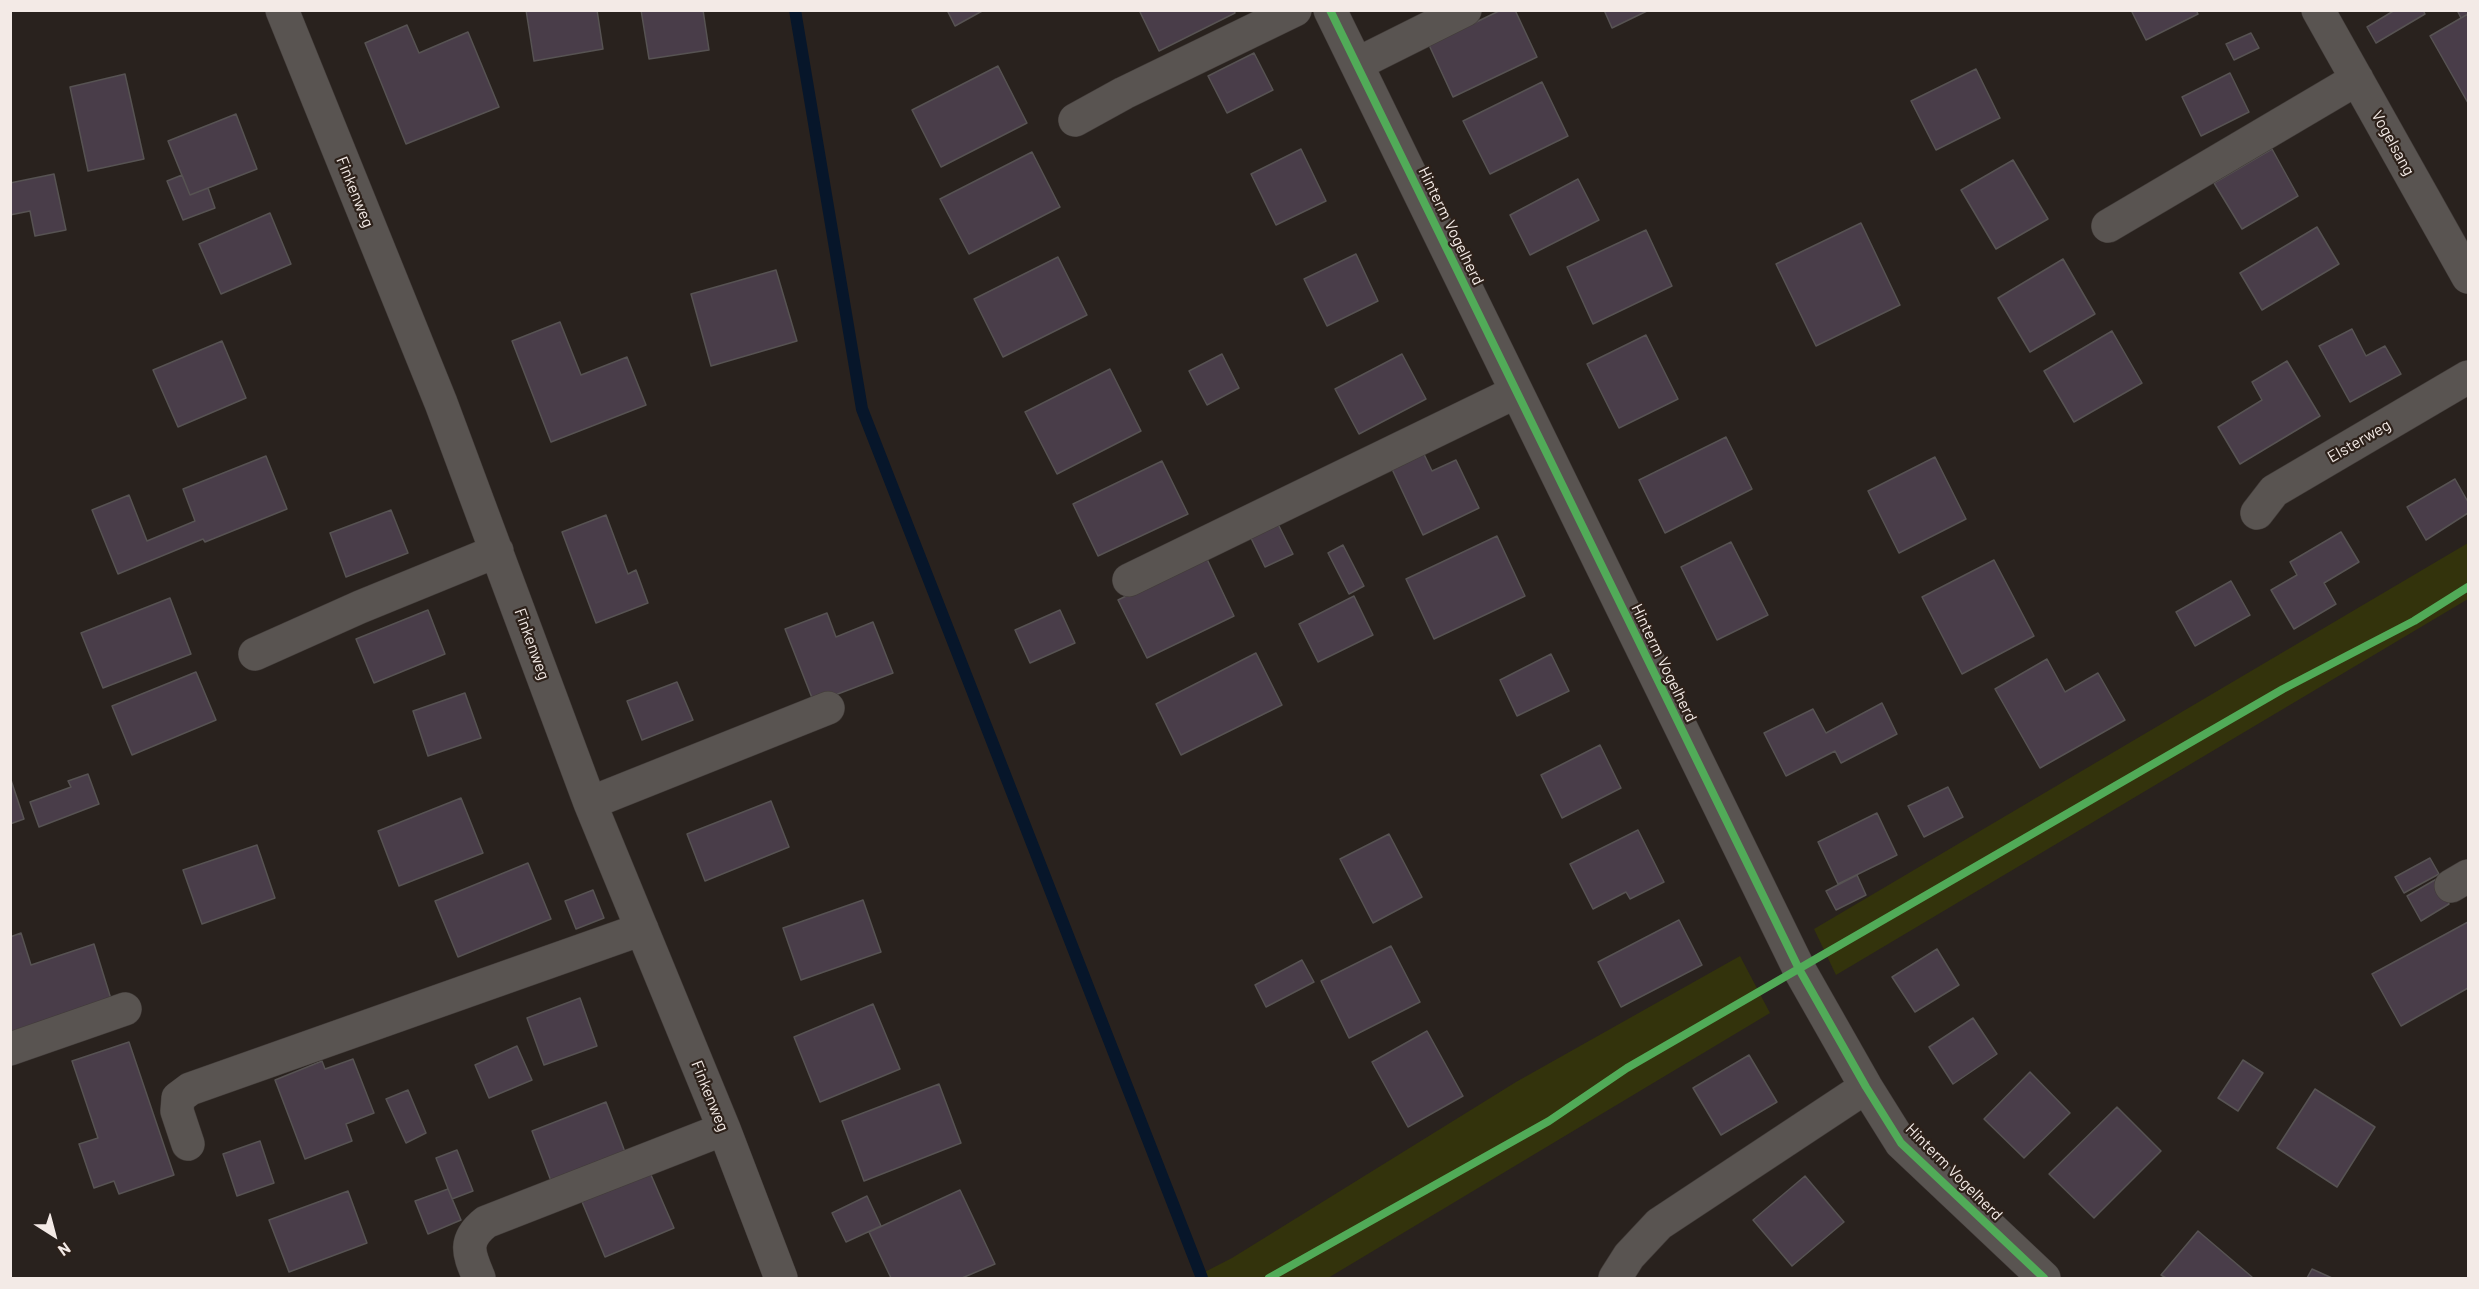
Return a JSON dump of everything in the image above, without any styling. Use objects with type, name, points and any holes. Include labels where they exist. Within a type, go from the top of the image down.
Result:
[{"type":"street","name":"Finkenweg","points":[[282,10],[437,392],[590,803],[724,1129],[781,1278]]},
{"type":"street","points":[[1075,120],[1124,93],[1295,10]]},
{"type":"street","name":"Hinterm Vogelherd","points":[[1330,10],[1799,969],[1866,1087],[1901,1143],[2044,1278]]},
{"type":"street","points":[[1357,64],[1465,10]]},
{"type":"street","name":"Vogelsang","points":[[2318,10],[2469,277]]},
{"type":"street","points":[[2108,226],[2357,79]]},
{"type":"street","name":"Elsterweg","points":[[2257,513],[2274,491],[2469,377]]},
{"type":"street","points":[[1129,580],[1516,392]]},
{"type":"street","points":[[255,654],[360,607],[497,551]]},
{"type":"street","points":[[590,803],[828,708]]},
{"type":"street","points":[[188,1144],[177,1111],[178,1098],[190,1089],[642,929]]},
{"type":"street","points":[[10,1049],[125,1009]]},
{"type":"street","points":[[1615,1278],[1629,1256],[1659,1224],[1866,1087]]},
{"type":"street","points":[[479,1278],[471,1258],[469,1242],[475,1230],[486,1222],[724,1129]]},
{"type":"shaded area","points":[[2468,543],[2468,599],[1836,975],[1814,929]]},
{"type":"shaded area","points":[[1740,956],[1770,1013],[1328,1278],[1193,1278],[1232,1258],[1516,1082]]},
{"type":"building","points":[[526,10],[597,10],[603,49],[534,61]]},
{"type":"building","points":[[641,10],[703,10],[709,50],[649,59]]},
{"type":"building","points":[[947,10],[984,10],[955,26]]},
{"type":"building","points":[[1139,10],[1234,10],[1235,13],[1159,51]]},
{"type":"building","points":[[1501,10],[1515,10],[1537,57],[1453,97],[1429,45]]},
{"type":"building","points":[[1604,10],[1647,10],[1647,11],[1612,28]]},
{"type":"building","points":[[2131,10],[2196,10],[2198,14],[2146,40]]},
{"type":"building","points":[[2395,10],[2423,10],[2425,14],[2376,43],[2367,27]]},
{"type":"building","points":[[2457,10],[2468,10],[2468,14],[2461,18]]},
{"type":"building","points":[[2468,14],[2468,103],[2430,36]]},
{"type":"building","points":[[407,25],[419,53],[468,32],[499,107],[406,144],[365,43]]},
{"type":"building","points":[[2251,33],[2259,48],[2234,60],[2226,44]]},
{"type":"building","points":[[1254,53],[1273,90],[1227,113],[1208,76]]},
{"type":"building","points":[[998,66],[1027,123],[941,167],[912,110]]},
{"type":"building","points":[[1976,69],[2000,118],[1936,150],[1911,101]]},
{"type":"building","points":[[2230,73],[2249,112],[2201,136],[2182,97]]},
{"type":"building","points":[[125,74],[144,159],[88,171],[70,87]]},
{"type":"building","points":[[1542,82],[1568,136],[1490,174],[1463,121]]},
{"type":"building","points":[[236,114],[257,169],[190,195],[168,141]]},
{"type":"building","points":[[1301,149],[1326,201],[1276,225],[1251,174]]},
{"type":"building","points":[[2272,149],[2298,196],[2242,229],[2214,183]]},
{"type":"building","points":[[1032,152],[1060,207],[969,254],[940,199]]},
{"type":"building","points":[[2013,160],[2048,219],[1996,249],[1961,190]]},
{"type":"building","points":[[54,174],[66,230],[35,236],[30,211],[10,215],[10,183]]},
{"type":"building","points":[[182,175],[190,195],[208,188],[215,208],[183,220],[167,181]]},
{"type":"building","points":[[1578,179],[1599,220],[1530,255],[1510,215]]},
{"type":"building","points":[[270,213],[291,264],[221,294],[199,244]]},
{"type":"building","points":[[1861,223],[1900,305],[1816,346],[1776,264]]},
{"type":"building","points":[[2317,227],[2339,264],[2262,310],[2240,273]]},
{"type":"building","points":[[1646,230],[1672,286],[1593,324],[1567,267]]},
{"type":"building","points":[[1356,254],[1378,301],[1327,326],[1304,279]]},
{"type":"building","points":[[1058,257],[1087,315],[1003,357],[974,299]]},
{"type":"building","points":[[2063,259],[2095,314],[2030,352],[1998,298]]},
{"type":"building","points":[[776,270],[797,341],[711,366],[691,294]]},
{"type":"building","points":[[560,322],[581,375],[627,357],[646,405],[551,442],[512,341]]},
{"type":"building","points":[[2352,329],[2366,356],[2385,346],[2401,374],[2350,402],[2319,346]]},
{"type":"building","points":[[2112,331],[2142,383],[2074,422],[2044,371]]},
{"type":"building","points":[[1646,335],[1678,399],[1619,428],[1587,364]]},
{"type":"building","points":[[222,341],[246,398],[178,427],[153,370]]},
{"type":"building","points":[[1222,354],[1239,388],[1207,405],[1189,371]]},
{"type":"building","points":[[1402,354],[1426,399],[1359,434],[1335,389]]},
{"type":"building","points":[[2287,361],[2320,416],[2240,464],[2218,427],[2262,400],[2252,382]]},
{"type":"building","points":[[1110,369],[1141,431],[1057,474],[1025,412]]},
{"type":"building","points":[[1726,437],[1752,489],[1665,533],[1639,480]]},
{"type":"building","points":[[1423,452],[1432,471],[1456,460],[1479,508],[1423,535],[1391,467]]},
{"type":"building","points":[[266,456],[287,509],[205,542],[203,539],[118,574],[92,510],[129,495],[147,541],[195,521],[183,489]]},
{"type":"building","points":[[1935,457],[1966,519],[1899,553],[1868,491]]},
{"type":"building","points":[[1162,461],[1188,514],[1098,556],[1073,504]]},
{"type":"building","points":[[2455,479],[2468,502],[2468,513],[2426,540],[2407,507]]},
{"type":"building","points":[[391,510],[408,553],[346,577],[330,533]]},
{"type":"building","points":[[606,515],[628,574],[636,570],[648,603],[596,623],[562,532]]},
{"type":"building","points":[[1277,522],[1293,554],[1265,567],[1250,536]]},
{"type":"building","points":[[2341,532],[2359,562],[2324,583],[2336,604],[2294,629],[2271,590],[2297,575],[2290,562]]},
{"type":"building","points":[[1497,536],[1525,596],[1434,639],[1406,579]]},
{"type":"building","points":[[1731,542],[1768,615],[1717,640],[1681,567]]},
{"type":"building","points":[[1343,545],[1364,586],[1349,594],[1328,553]]},
{"type":"building","points":[[1206,557],[1234,616],[1147,658],[1118,600]]},
{"type":"building","points":[[1994,560],[2034,636],[1962,674],[1922,597]]},
{"type":"building","points":[[2231,581],[2250,615],[2195,646],[2176,612]]},
{"type":"building","points":[[1354,596],[1373,635],[1318,662],[1299,624]]},
{"type":"building","points":[[170,598],[191,654],[103,688],[81,633]]},
{"type":"building","points":[[428,610],[445,654],[374,683],[356,639]]},
{"type":"building","points":[[1060,610],[1075,643],[1030,663],[1015,630]]},
{"type":"building","points":[[827,613],[836,637],[873,622],[893,673],[814,703],[785,629]]},
{"type":"building","points":[[1256,653],[1282,705],[1181,755],[1156,704]]},
{"type":"building","points":[[1551,654],[1569,691],[1517,716],[1500,680]]},
{"type":"building","points":[[2047,659],[2065,692],[2098,673],[2125,720],[2040,768],[1995,689]]},
{"type":"building","points":[[196,672],[216,720],[132,755],[112,706]]},
{"type":"building","points":[[677,682],[693,720],[642,740],[627,701]]},
{"type":"building","points":[[465,693],[481,738],[428,756],[413,711]]},
{"type":"building","points":[[1882,703],[1897,734],[1841,763],[1835,751],[1786,776],[1764,733],[1813,709],[1826,733]]},
{"type":"building","points":[[1600,745],[1621,788],[1562,818],[1541,775]]},
{"type":"building","points":[[88,774],[99,804],[39,827],[30,802],[71,787],[68,781]]},
{"type":"building","points":[[10,777],[24,819],[10,824]]},
{"type":"building","points":[[1948,787],[1963,817],[1924,837],[1908,806]]},
{"type":"building","points":[[461,798],[483,853],[399,886],[378,831]]},
{"type":"building","points":[[771,801],[789,847],[705,881],[687,834]]},
{"type":"building","points":[[1877,813],[1897,855],[1838,884],[1818,842]]},
{"type":"building","points":[[1638,830],[1664,882],[1630,899],[1626,892],[1593,909],[1570,864]]},
{"type":"building","points":[[1389,834],[1422,897],[1373,923],[1340,859]]},
{"type":"building","points":[[257,845],[275,898],[202,924],[183,870]]},
{"type":"building","points":[[2430,858],[2439,874],[2404,893],[2395,877]]},
{"type":"building","points":[[528,863],[551,919],[458,957],[435,901]]},
{"type":"building","points":[[1857,875],[1866,895],[1836,910],[1826,891]]},
{"type":"building","points":[[2440,877],[2449,904],[2421,921],[2407,896]]},
{"type":"building","points":[[593,890],[604,918],[576,929],[565,901]]},
{"type":"building","points":[[863,900],[881,952],[801,980],[783,928]]},
{"type":"building","points":[[1679,920],[1702,965],[1621,1007],[1598,962]]},
{"type":"building","points":[[2468,922],[2468,988],[2401,1026],[2372,974]]},
{"type":"building","points":[[21,933],[31,965],[94,944],[111,999],[10,1032],[10,937]]},
{"type":"building","points":[[1391,946],[1420,1002],[1349,1038],[1321,981]]},
{"type":"building","points":[[1937,949],[1959,985],[1915,1012],[1892,977]]},
{"type":"building","points":[[1302,960],[1314,982],[1266,1007],[1255,985]]},
{"type":"building","points":[[580,998],[597,1046],[544,1065],[527,1018]]},
{"type":"building","points":[[873,1004],[900,1069],[820,1102],[794,1037]]},
{"type":"building","points":[[1973,1018],[1997,1054],[1953,1084],[1929,1047]]},
{"type":"building","points":[[1427,1031],[1463,1096],[1408,1127],[1372,1062]]},
{"type":"building","points":[[129,1042],[174,1175],[119,1194],[114,1181],[94,1188],[79,1144],[98,1138],[72,1061]]},
{"type":"building","points":[[517,1046],[532,1080],[489,1098],[475,1065]]},
{"type":"building","points":[[1749,1055],[1777,1102],[1721,1135],[1693,1088]]},
{"type":"building","points":[[353,1059],[374,1113],[346,1124],[352,1141],[305,1159],[275,1080],[322,1061],[325,1069]]},
{"type":"building","points":[[2243,1060],[2263,1073],[2238,1111],[2218,1098]]},
{"type":"building","points":[[2030,1072],[2070,1113],[2024,1158],[1984,1119]]},
{"type":"building","points":[[939,1084],[961,1143],[864,1181],[842,1121]]},
{"type":"building","points":[[2315,1089],[2375,1127],[2337,1187],[2277,1148]]},
{"type":"building","points":[[408,1090],[426,1133],[406,1143],[386,1099]]},
{"type":"building","points":[[606,1102],[625,1152],[551,1181],[532,1131]]},
{"type":"building","points":[[2117,1107],[2161,1151],[2094,1218],[2049,1174]]},
{"type":"building","points":[[260,1141],[274,1183],[237,1196],[223,1154]]},
{"type":"building","points":[[457,1150],[473,1191],[452,1199],[436,1158]]},
{"type":"building","points":[[648,1168],[674,1228],[605,1257],[580,1197]]},
{"type":"building","points":[[1805,1176],[1844,1222],[1792,1266],[1753,1220]]},
{"type":"building","points":[[448,1189],[461,1220],[428,1234],[415,1201]]},
{"type":"building","points":[[960,1190],[995,1264],[962,1278],[891,1278],[869,1232]]},
{"type":"building","points":[[348,1191],[367,1243],[289,1272],[269,1220]]},
{"type":"building","points":[[867,1196],[881,1226],[846,1242],[832,1213]]},
{"type":"building","points":[[2198,1231],[2252,1277],[2166,1278],[2161,1275]]},
{"type":"building","points":[[2312,1269],[2332,1278],[2307,1278]]},
{"type":"waterway","points":[[795,10],[862,409],[1202,1278]]},
{"type":"cycle path","points":[[1330,10],[1799,969],[1866,1087],[1901,1143],[2044,1278]]},
{"type":"cycle path","points":[[1269,1278],[1549,1121],[1627,1068],[2283,689],[2414,621],[2468,587]]}]
